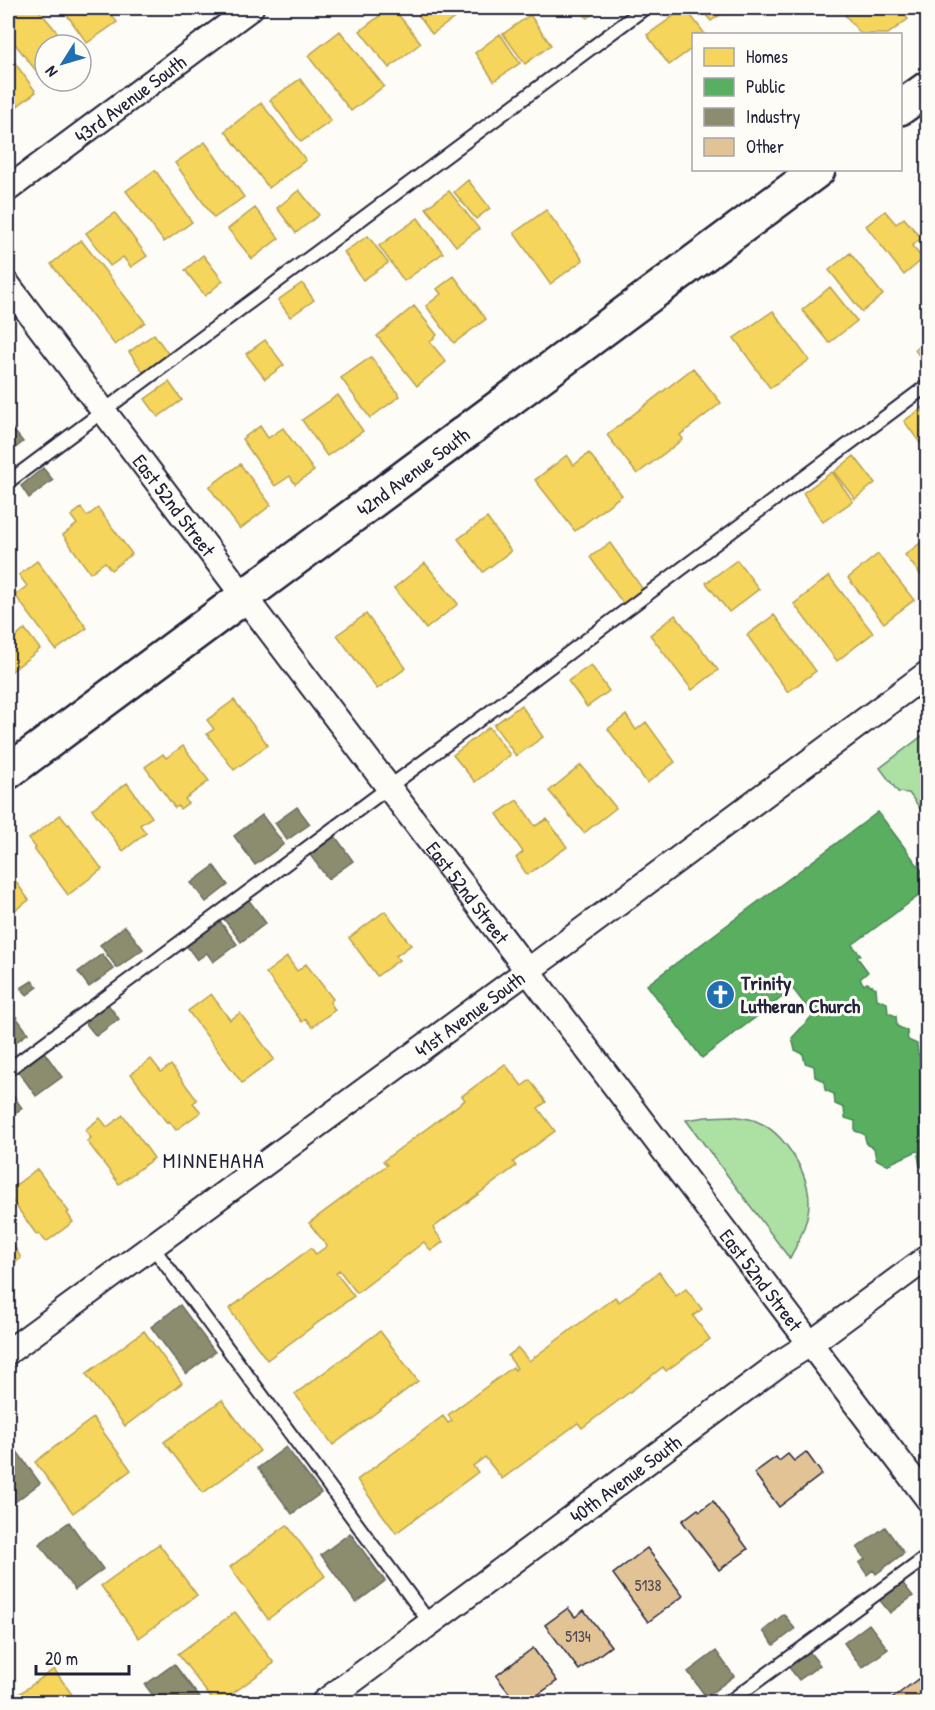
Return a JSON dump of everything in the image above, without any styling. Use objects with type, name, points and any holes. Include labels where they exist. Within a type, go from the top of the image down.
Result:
[{"type":"street","name":"43rd Avenue South","points":[[8,189],[251,8]]},
{"type":"street","points":[[902,107],[927,88]]},
{"type":"street","name":"42nd Avenue South","points":[[8,772],[817,171]]},
{"type":"street","name":"East 52nd Street","points":[[8,285],[927,1499]]},
{"type":"street","name":"41st Avenue South","points":[[8,1352],[527,971],[927,673]]},
{"type":"street","name":"40th Avenue South","points":[[324,1702],[927,1257]]},
{"type":"lane","points":[[8,482],[645,8]]},
{"type":"lane","points":[[8,1070],[927,385]]},
{"type":"lane","points":[[152,1246],[430,1623]]},
{"type":"lane","points":[[729,1702],[927,1556]]},
{"type":"green space","points":[[926,733],[928,735],[927,818],[909,793],[898,792],[880,768]]},
{"type":"green space","points":[[733,1116],[756,1121],[776,1134],[793,1155],[805,1179],[809,1202],[807,1217],[790,1259],[686,1120]]},
{"type":"building: Homes","points":[[13,8],[37,8],[58,33],[33,33],[33,67],[8,35],[8,12]]},
{"type":"building: Homes","points":[[62,8],[107,8],[117,22],[93,39],[93,33],[80,33]]},
{"type":"building: Homes","points":[[393,8],[421,43],[389,68],[360,31]]},
{"type":"building: Homes","points":[[413,8],[460,8],[463,12],[432,34]]},
{"type":"building: Homes","points":[[579,8],[602,8],[587,18]]},
{"type":"building: Homes","points":[[685,8],[704,33],[692,33],[692,48],[669,65],[647,35]]},
{"type":"building: Homes","points":[[700,8],[730,8],[711,21]]},
{"type":"building: Homes","points":[[855,8],[899,8],[908,19],[889,33],[860,33],[845,15]]},
{"type":"building: Homes","points":[[530,15],[551,45],[525,64],[503,34]]},
{"type":"building: Homes","points":[[340,31],[384,86],[351,111],[308,56]]},
{"type":"building: Homes","points":[[500,34],[520,63],[494,81],[475,53]]},
{"type":"building: Homes","points":[[8,53],[35,93],[8,113]]},
{"type":"building: Homes","points":[[300,79],[331,121],[301,142],[270,100]]},
{"type":"building: Homes","points":[[261,103],[306,160],[269,188],[225,131]]},
{"type":"building: Homes","points":[[205,142],[244,197],[214,218],[175,163]]},
{"type":"building: Homes","points":[[155,170],[192,222],[164,242],[126,191]]},
{"type":"building: Homes","points":[[468,180],[490,208],[476,219],[454,192]]},
{"type":"building: Homes","points":[[299,190],[319,215],[296,233],[277,208]]},
{"type":"building: Homes","points":[[449,191],[479,229],[456,246],[426,208]]},
{"type":"building: Homes","points":[[255,208],[279,238],[252,259],[228,229]]},
{"type":"building: Homes","points":[[546,210],[583,260],[550,284],[514,233]]},
{"type":"building: Homes","points":[[885,211],[896,224],[904,218],[921,238],[912,246],[923,259],[904,275],[866,226]]},
{"type":"building: Homes","points":[[115,213],[147,256],[131,267],[123,257],[110,266],[86,233]]},
{"type":"building: Homes","points":[[418,218],[443,253],[404,281],[379,246]]},
{"type":"building: Homes","points":[[368,236],[388,263],[363,280],[344,252]]},
{"type":"building: Homes","points":[[81,240],[145,322],[115,345],[51,264]]},
{"type":"building: Homes","points":[[850,253],[883,295],[862,312],[829,270]]},
{"type":"building: Homes","points":[[203,255],[223,281],[205,296],[185,270]]},
{"type":"building: Homes","points":[[454,276],[486,319],[454,343],[426,306],[441,294],[437,289]]},
{"type":"building: Homes","points":[[302,283],[314,300],[290,317],[278,300]]},
{"type":"building: Homes","points":[[830,287],[857,321],[829,343],[802,310]]},
{"type":"building: Homes","points":[[414,306],[437,335],[430,342],[446,362],[417,386],[377,336]]},
{"type":"building: Homes","points":[[773,311],[809,360],[770,388],[734,338]]},
{"type":"building: Homes","points":[[154,334],[169,355],[144,373],[129,352]]},
{"type":"building: Homes","points":[[265,340],[284,365],[265,379],[246,354]]},
{"type":"building: Homes","points":[[928,341],[928,368],[915,350]]},
{"type":"building: Homes","points":[[371,357],[400,396],[370,418],[341,378]]},
{"type":"building: Homes","points":[[693,368],[721,403],[680,435],[683,439],[637,474],[607,435]]},
{"type":"building: Homes","points":[[169,382],[182,400],[158,417],[145,399]]},
{"type":"building: Homes","points":[[338,395],[363,431],[327,456],[302,420]]},
{"type":"building: Homes","points":[[928,404],[928,438],[920,443],[904,421]]},
{"type":"building: Homes","points":[[260,426],[268,438],[283,428],[314,471],[295,484],[290,476],[275,486],[242,439]]},
{"type":"building: Homes","points":[[589,453],[622,495],[575,531],[535,480],[567,455],[574,465]]},
{"type":"building: Homes","points":[[854,456],[875,483],[855,499],[834,472]]},
{"type":"building: Homes","points":[[240,464],[271,505],[240,529],[209,487]]},
{"type":"building: Homes","points":[[832,472],[853,501],[823,522],[803,493]]},
{"type":"building: Homes","points":[[81,508],[87,516],[98,508],[132,554],[111,570],[105,562],[90,573],[63,535],[77,524],[71,516]]},
{"type":"building: Homes","points":[[487,518],[511,551],[483,572],[458,539]]},
{"type":"building: Homes","points":[[928,537],[928,584],[905,555]]},
{"type":"building: Homes","points":[[610,543],[644,591],[624,605],[590,557]]},
{"type":"building: Homes","points":[[878,554],[914,600],[884,623],[848,578]]},
{"type":"building: Homes","points":[[737,560],[759,589],[729,612],[706,583]]},
{"type":"building: Homes","points":[[37,561],[87,628],[56,650],[15,595],[27,586],[19,575]]},
{"type":"building: Homes","points":[[425,563],[458,604],[426,629],[394,588]]},
{"type":"building: Homes","points":[[829,576],[873,633],[837,661],[794,604]]},
{"type":"building: Homes","points":[[366,614],[406,668],[377,689],[337,635]]},
{"type":"building: Homes","points":[[675,615],[718,670],[692,690],[650,635]]},
{"type":"building: Homes","points":[[774,615],[816,671],[788,692],[747,635]]},
{"type":"building: Homes","points":[[8,625],[16,637],[25,629],[40,649],[8,674]]},
{"type":"building: Homes","points":[[591,665],[609,691],[587,707],[568,681]]},
{"type":"building: Homes","points":[[234,700],[268,745],[234,770],[207,734],[214,729],[207,720]]},
{"type":"building: Homes","points":[[521,705],[543,737],[516,756],[494,725]]},
{"type":"building: Homes","points":[[626,715],[636,730],[646,722],[675,762],[647,783],[608,729]]},
{"type":"building: Homes","points":[[489,727],[510,755],[475,782],[453,755]]},
{"type":"building: Homes","points":[[183,746],[209,781],[185,799],[188,803],[180,809],[178,806],[175,808],[145,767],[163,754],[166,758]]},
{"type":"building: Homes","points":[[581,765],[616,808],[584,833],[549,791]]},
{"type":"building: Homes","points":[[127,783],[152,817],[140,825],[146,833],[123,851],[92,809]]},
{"type":"building: Homes","points":[[517,800],[535,826],[547,819],[567,847],[527,875],[516,858],[523,852],[497,814]]},
{"type":"building: Homes","points":[[60,815],[102,869],[68,895],[29,839]]},
{"type":"building: Homes","points":[[8,871],[29,900],[8,915]]},
{"type":"building: Homes","points":[[385,911],[411,945],[396,956],[399,960],[377,976],[349,938]]},
{"type":"building: Homes","points":[[287,957],[297,971],[306,964],[333,999],[330,1002],[335,1010],[312,1027],[306,1019],[302,1022],[266,973]]},
{"type":"building: Homes","points":[[211,994],[230,1020],[240,1013],[274,1059],[242,1083],[188,1011]]},
{"type":"building: Homes","points":[[151,1059],[161,1072],[171,1065],[197,1100],[193,1103],[201,1112],[176,1130],[169,1121],[167,1123],[131,1074]]},
{"type":"building: Homes","points":[[505,1064],[522,1086],[530,1080],[546,1102],[538,1108],[555,1131],[513,1162],[516,1166],[433,1228],[443,1242],[431,1251],[424,1242],[357,1293],[339,1270],[336,1273],[354,1296],[267,1360],[229,1309],[311,1248],[316,1254],[327,1246],[309,1223],[387,1165],[383,1161],[465,1100],[462,1096]]},
{"type":"building: Homes","points":[[123,1115],[154,1158],[119,1184],[87,1141],[91,1138],[85,1130],[100,1118],[107,1127]]},
{"type":"building: Homes","points":[[37,1169],[69,1212],[67,1213],[73,1222],[46,1242],[39,1233],[37,1235],[8,1195],[8,1191]]},
{"type":"building: Homes","points":[[8,1236],[21,1258],[8,1268]]},
{"type":"building: Homes","points":[[659,1272],[676,1296],[686,1289],[702,1309],[693,1316],[710,1339],[666,1371],[663,1367],[582,1428],[578,1423],[502,1479],[485,1457],[473,1466],[478,1472],[396,1533],[357,1480],[443,1416],[448,1423],[452,1421],[448,1415],[513,1367],[515,1370],[517,1368],[508,1356],[518,1348],[529,1361],[615,1297],[619,1302]]},
{"type":"building: Homes","points":[[144,1331],[182,1383],[125,1426],[86,1374]]},
{"type":"building: Homes","points":[[380,1331],[418,1381],[333,1445],[295,1394]]},
{"type":"building: Homes","points":[[222,1400],[260,1451],[203,1493],[164,1442]]},
{"type":"building: Homes","points":[[93,1418],[131,1470],[73,1513],[35,1462]]},
{"type":"building: Homes","points":[[287,1525],[325,1576],[268,1619],[230,1567]]},
{"type":"building: Homes","points":[[159,1544],[197,1595],[139,1638],[101,1586]]},
{"type":"building: Homes","points":[[235,1612],[274,1663],[221,1702],[214,1702],[178,1654]]},
{"type":"building: Homes","points":[[54,1669],[73,1696],[69,1699],[71,1702],[8,1702]]},
{"type":"building: Public","name":"Trinity Lutheran Church","points":[[878,812],[928,879],[928,889],[852,945],[861,955],[857,957],[868,972],[860,979],[864,985],[867,983],[876,988],[877,999],[887,1003],[888,1013],[896,1016],[897,1026],[907,1031],[908,1040],[917,1044],[918,1054],[927,1057],[928,1170],[920,1166],[918,1155],[920,1153],[917,1151],[887,1165],[876,1159],[874,1148],[867,1145],[864,1134],[855,1131],[855,1121],[845,1118],[844,1108],[835,1104],[834,1094],[825,1090],[824,1081],[815,1077],[814,1066],[805,1063],[803,1054],[795,1050],[792,1038],[813,1015],[793,989],[702,1058],[647,985]]},
{"type":"building: Industry","points":[[11,427],[23,442],[8,454],[8,430]]},
{"type":"building: Industry","points":[[43,468],[53,480],[29,498],[21,486]]},
{"type":"building: Industry","points":[[297,807],[310,824],[287,840],[275,823]]},
{"type":"building: Industry","points":[[262,815],[284,844],[255,865],[234,836]]},
{"type":"building: Industry","points":[[335,836],[353,861],[328,879],[310,855]]},
{"type":"building: Industry","points":[[214,866],[228,885],[206,902],[191,883]]},
{"type":"building: Industry","points":[[248,899],[266,923],[241,942],[223,918]]},
{"type":"building: Industry","points":[[219,920],[237,944],[213,962],[207,953],[197,960],[186,945]]},
{"type":"building: Industry","points":[[125,926],[143,949],[117,968],[100,945]]},
{"type":"building: Industry","points":[[102,954],[114,969],[89,987],[78,972]]},
{"type":"building: Industry","points":[[32,981],[38,987],[27,995],[21,988]]},
{"type":"building: Industry","points":[[107,1003],[119,1019],[96,1036],[84,1021]]},
{"type":"building: Industry","points":[[11,1010],[28,1033],[8,1048],[8,1012]]},
{"type":"building: Industry","points":[[44,1052],[62,1077],[36,1096],[18,1071]]},
{"type":"building: Industry","points":[[8,1088],[22,1108],[8,1119]]},
{"type":"building: Industry","points":[[180,1305],[215,1352],[186,1374],[151,1327]]},
{"type":"building: Industry","points":[[8,1439],[40,1483],[11,1505],[8,1500]]},
{"type":"building: Industry","points":[[286,1447],[321,1493],[292,1514],[258,1468]]},
{"type":"building: Industry","points":[[69,1522],[103,1569],[75,1590],[39,1544]]},
{"type":"building: Industry","points":[[885,1527],[904,1553],[876,1574],[873,1570],[867,1575],[859,1563],[865,1559],[857,1548]]},
{"type":"building: Industry","points":[[350,1533],[385,1581],[356,1603],[321,1555]]},
{"type":"building: Industry","points":[[901,1581],[913,1596],[890,1613],[878,1598]]},
{"type":"building: Industry","points":[[784,1614],[795,1629],[774,1645],[763,1631]]},
{"type":"building: Industry","points":[[869,1624],[888,1649],[862,1668],[844,1643]]},
{"type":"building: Industry","points":[[808,1650],[820,1665],[799,1680],[787,1665]]},
{"type":"building: Industry","points":[[716,1651],[734,1676],[706,1697],[688,1672]]},
{"type":"building: Industry","points":[[174,1664],[203,1702],[158,1702],[145,1685]]},
{"type":"building: Other","points":[[806,1452],[822,1474],[779,1507],[754,1473],[776,1457],[779,1461],[788,1454],[794,1461]]},
{"type":"building: Other","points":[[713,1501],[748,1549],[719,1570],[682,1521]]},
{"type":"building: Other","points":[[647,1548],[683,1596],[648,1622],[613,1574]]},
{"type":"building: Other","points":[[568,1608],[575,1617],[584,1610],[611,1646],[579,1670],[545,1625]]},
{"type":"building: Other","points":[[533,1648],[557,1681],[528,1702],[516,1702],[496,1676]]},
{"type":"building: Other","points":[[918,1679],[928,1691],[928,1702],[889,1701]]},
{"type":"place","name":"Trinity Lutheran Church","points":[[720,994]]},
{"type":"district","name":"MINNEHAHA","points":[[214,1160]]}]
